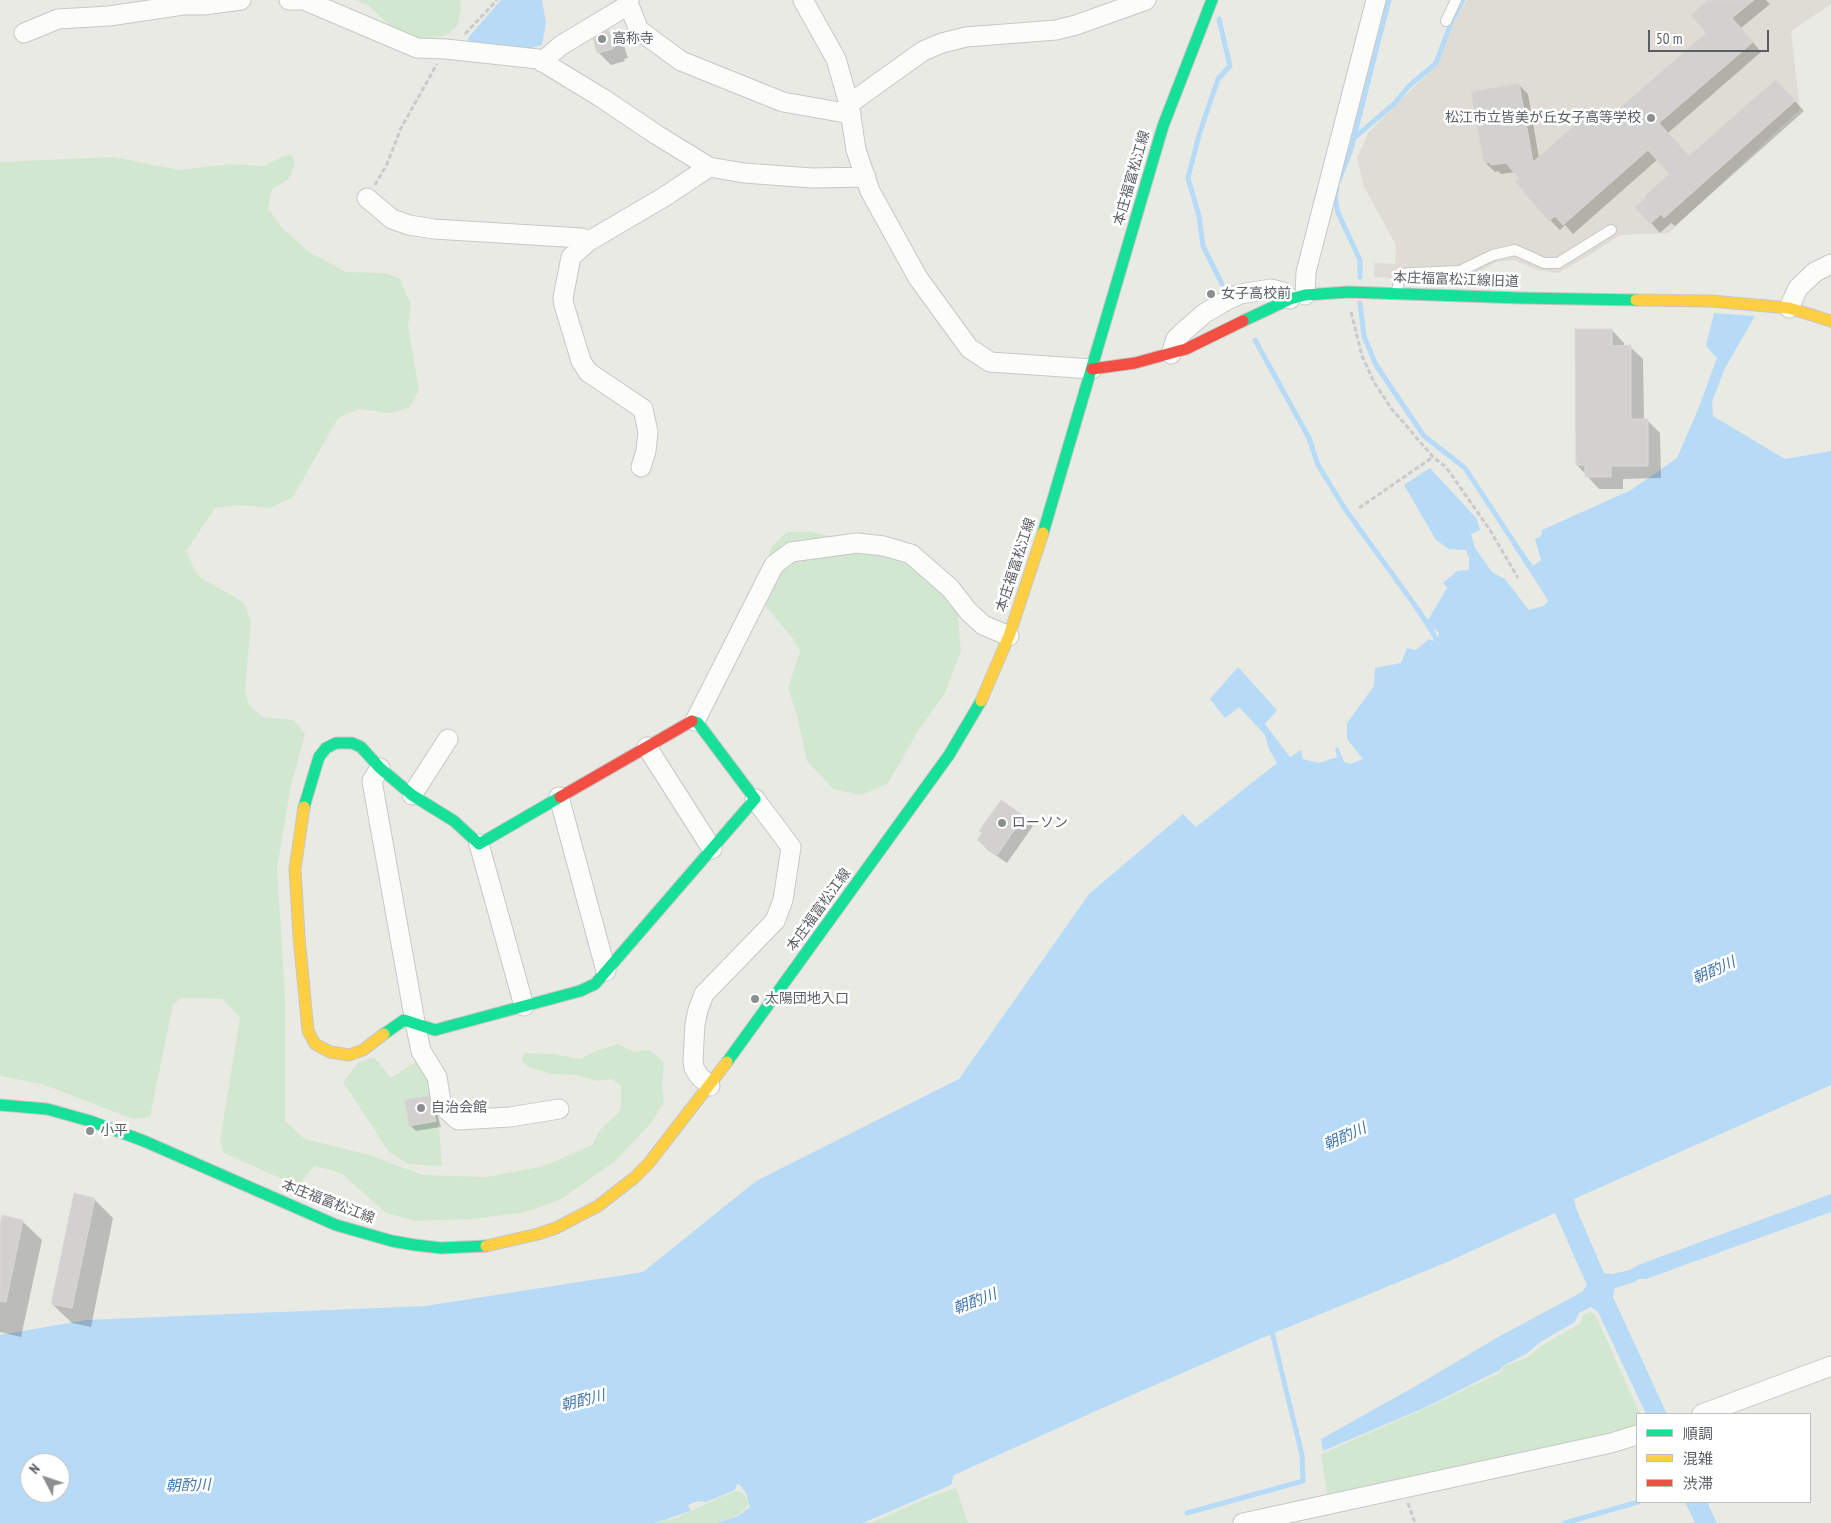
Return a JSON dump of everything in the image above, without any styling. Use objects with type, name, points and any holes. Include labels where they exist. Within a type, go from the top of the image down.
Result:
[{"type":"street","points":[[24,33],[58,19],[109,16],[183,5],[204,5],[241,0]]},
{"type":"street","points":[[289,0],[304,0],[417,48],[449,49],[538,59],[709,167],[812,178],[866,177]]},
{"type":"street","points":[[803,0],[836,59],[850,109],[856,150],[870,191],[918,278],[969,348],[990,362],[1092,369]]},
{"type":"street","points":[[542,62],[560,46],[623,8],[629,2],[639,30],[681,62],[783,102],[850,109],[923,51],[942,43],[966,37],[1056,30],[1076,25],[1146,0]]},
{"type":"street","name":"本庄福富松江線","points":[[0,1105],[47,1109],[90,1121],[144,1141],[336,1225],[392,1241],[415,1245],[467,1248],[495,1245],[538,1234],[563,1225],[617,1193],[649,1163],[710,1086],[949,755],[983,698],[1009,636],[1034,564],[1163,126],[1212,0]]},
{"type":"street","points":[[1171,354],[1173,346],[1183,332],[1205,312],[1240,294],[1271,288],[1298,297],[1376,0]]},
{"type":"street","points":[[641,467],[646,451],[648,432],[642,409],[588,372],[581,361],[563,298],[571,257],[589,241],[664,197],[709,167]]},
{"type":"street","points":[[367,198],[392,219],[410,225],[434,229],[582,238],[589,241]]},
{"type":"street","points":[[1789,308],[1798,288],[1815,272],[1831,264]]},
{"type":"street","name":"本庄福富松江線旧道","points":[[1092,369],[1135,363],[1171,354],[1207,340],[1274,306],[1298,297],[1348,292],[1520,298],[1711,301],[1789,308],[1831,321]]},
{"type":"street","points":[[479,844],[688,723],[695,721],[774,565],[791,552],[857,543],[884,546],[911,554],[950,588],[968,611],[983,625],[1009,636]]},
{"type":"street","points":[[695,721],[790,847],[783,900],[775,920],[704,994],[698,1010],[695,1024],[694,1068],[699,1076],[710,1086]]},
{"type":"street","points":[[412,794],[448,739]]},
{"type":"street","points":[[524,1006],[479,844],[454,821],[412,794],[380,768],[361,747],[352,743],[336,743],[326,748],[319,757],[305,800],[295,869],[299,937],[308,1031],[316,1044],[330,1052],[349,1055],[363,1050],[404,1020],[435,1030],[580,991],[594,984],[755,800]]},
{"type":"street","points":[[647,747],[712,849]]},
{"type":"street","points":[[380,768],[372,780],[415,1022],[421,1051],[437,1077],[442,1102],[447,1110],[458,1120],[510,1117],[559,1109]]},
{"type":"street","points":[[559,797],[606,971]]},
{"type":"street","points":[[1705,1413],[1831,1366]]},
{"type":"street","points":[[1243,1523],[1612,1443],[1636,1435]]},
{"type":"lane","points":[[1446,21],[1456,0]]},
{"type":"lane","points":[[1398,293],[1399,280],[1404,274],[1460,271],[1493,254],[1515,250],[1544,263],[1558,263],[1611,230]]},
{"type":"path","points":[[367,198],[387,164],[401,128],[449,49],[497,0]]},
{"type":"path","points":[[1348,292],[1357,342],[1374,382],[1391,408],[1433,457],[1446,467],[1469,498],[1518,578]]},
{"type":"path","points":[[1359,508],[1433,457]]},
{"type":"shaded area","points":[[1467,0],[1831,0],[1831,4],[1791,31],[1800,109],[1669,233],[1620,235],[1558,273],[1537,270],[1514,260],[1496,262],[1475,274],[1436,281],[1374,277],[1374,263],[1395,264],[1396,245],[1364,187],[1357,158],[1368,133],[1438,63],[1456,19]]},
{"type":"green space","points":[[355,0],[460,0],[461,10],[458,25],[447,35],[423,40],[404,38],[368,5]]},
{"type":"green space","points":[[292,155],[295,163],[289,179],[272,189],[268,208],[283,229],[309,252],[346,272],[385,273],[399,278],[411,304],[408,327],[419,390],[409,408],[389,413],[359,409],[338,418],[293,497],[270,508],[239,505],[215,508],[186,551],[198,576],[243,602],[251,620],[245,691],[249,705],[263,717],[294,720],[305,734],[290,790],[277,868],[285,995],[285,1121],[305,1139],[367,1154],[422,1175],[487,1177],[544,1166],[592,1145],[599,1131],[621,1110],[621,1086],[612,1079],[597,1081],[576,1075],[551,1074],[526,1066],[522,1060],[524,1053],[554,1054],[580,1059],[618,1044],[635,1052],[649,1050],[664,1062],[662,1087],[664,1102],[652,1122],[615,1161],[560,1200],[526,1212],[473,1219],[415,1221],[386,1213],[341,1173],[314,1166],[298,1186],[224,1153],[220,1141],[240,1017],[222,999],[182,998],[173,1004],[150,1117],[133,1119],[42,1084],[0,1076],[0,162],[113,157],[180,170],[230,164],[265,166],[281,157]]},
{"type":"green space","points":[[787,532],[811,532],[862,542],[926,574],[958,615],[961,651],[945,693],[918,731],[888,783],[862,795],[833,789],[807,761],[797,716],[788,688],[800,651],[794,640],[759,598],[766,562],[772,546]]},
{"type":"green space","points":[[374,1057],[391,1078],[417,1061],[429,1079],[437,1102],[442,1166],[408,1164],[389,1152],[343,1082],[358,1063]]},
{"type":"green space","points":[[1590,1312],[1595,1314],[1640,1413],[1636,1413],[1636,1428],[1331,1496],[1327,1493],[1321,1454],[1424,1409],[1501,1372],[1504,1366],[1528,1357],[1542,1345],[1580,1324],[1583,1315]]},
{"type":"green space","points":[[956,1488],[968,1523],[871,1523],[932,1496]]},
{"type":"green space","points":[[737,1491],[744,1494],[749,1504],[738,1515],[716,1523],[657,1523],[678,1517]]},
{"type":"water","points":[[501,0],[542,0],[546,23],[542,45],[525,50],[472,44],[469,42],[468,38]]},
{"type":"water","name":"朝酌川","points":[[1714,313],[1755,316],[1725,368],[1712,402],[1713,416],[1785,459],[1831,451],[1831,1085],[1574,1199],[1576,1208],[1604,1273],[1612,1274],[1630,1270],[1638,1265],[1831,1194],[1831,1212],[1646,1279],[1638,1279],[1635,1282],[1615,1288],[1613,1297],[1667,1413],[1646,1413],[1598,1312],[1591,1307],[1579,1313],[1575,1322],[1542,1341],[1526,1354],[1503,1366],[1500,1370],[1424,1408],[1323,1451],[1321,1439],[1500,1336],[1582,1292],[1587,1285],[1555,1213],[1445,1263],[1262,1338],[1098,1410],[954,1475],[951,1485],[863,1523],[717,1523],[738,1516],[750,1507],[746,1493],[737,1484],[735,1490],[706,1502],[698,1501],[688,1505],[691,1511],[655,1523],[0,1523],[0,1335],[86,1320],[425,1306],[643,1272],[756,1181],[959,1079],[1089,894],[1183,814],[1196,827],[1277,763],[1269,749],[1265,735],[1239,707],[1225,718],[1210,699],[1238,667],[1277,710],[1265,724],[1290,757],[1301,750],[1303,759],[1319,763],[1337,757],[1335,748],[1338,747],[1344,762],[1350,764],[1363,759],[1347,739],[1347,723],[1374,686],[1375,668],[1401,663],[1407,648],[1416,650],[1429,639],[1437,642],[1439,633],[1425,625],[1447,588],[1443,583],[1457,571],[1469,570],[1469,558],[1466,550],[1449,549],[1436,540],[1404,485],[1430,468],[1477,519],[1480,530],[1471,534],[1475,548],[1492,572],[1505,579],[1529,610],[1543,606],[1552,598],[1539,586],[1511,543],[1516,541],[1533,566],[1541,560],[1535,539],[1541,536],[1542,530],[1631,490],[1677,458],[1717,358],[1706,346]]},
{"type":"water","points":[[1685,1503],[1707,1503],[1717,1523],[1695,1523]]},
{"type":"building","points":[[1708,0],[1754,0],[1732,18],[1753,42],[1659,123],[1689,156],[1776,79],[1795,101],[1664,218],[1661,214],[1650,224],[1635,207],[1669,174],[1648,150],[1563,225],[1555,216],[1549,221],[1515,182],[1519,178],[1506,163],[1491,165],[1490,162],[1484,163],[1471,92],[1519,83],[1533,162],[1594,108],[1605,121],[1706,33],[1691,15]]},
{"type":"building","name":"高称寺","points":[[608,30],[612,32],[616,46],[612,47],[613,49],[597,53],[593,39]]},
{"type":"building","points":[[1575,329],[1612,329],[1612,346],[1631,345],[1631,419],[1648,419],[1648,466],[1611,466],[1611,477],[1585,477],[1585,465],[1576,465]]},
{"type":"building","name":"ローソン","points":[[1001,800],[1024,816],[997,855],[977,840],[982,833],[979,831]]},
{"type":"building","name":"自治会館","points":[[429,1096],[436,1121],[409,1126],[405,1100]]},
{"type":"building","points":[[74,1193],[95,1198],[72,1308],[51,1304]]},
{"type":"building","points":[[2,1215],[23,1220],[6,1302],[0,1301],[0,1224]]},
{"type":"waterway","points":[[1339,180],[1351,149],[1389,0]]},
{"type":"waterway","points":[[1354,138],[1395,103],[1409,86],[1436,63],[1452,21],[1463,0]]},
{"type":"waterway","points":[[1219,19],[1230,66],[1218,79],[1199,135],[1188,178],[1199,216],[1203,246],[1222,284]]},
{"type":"waterway","points":[[1337,188],[1335,198],[1338,213],[1360,260],[1360,277]]},
{"type":"waterway","points":[[1360,303],[1364,336],[1376,365],[1424,436],[1465,468],[1517,547]]},
{"type":"waterway","points":[[1255,340],[1309,438],[1318,465],[1345,509],[1414,604],[1440,647]]},
{"type":"waterway","points":[[1543,588],[1553,604]]},
{"type":"waterway","points":[[1187,1513],[1303,1481],[1302,1455],[1271,1328]]},
{"type":"waterway","points":[[1565,1523],[1636,1503]]},
{"type":"traffic: fast","points":[[1043,533],[1163,126],[1212,0]]},
{"type":"traffic: fast","points":[[1243,321],[1290,299],[1305,295],[1348,292],[1636,300]]},
{"type":"traffic: fast","points":[[727,1062],[949,755],[981,701]]},
{"type":"traffic: fast","points":[[384,1034],[404,1020],[435,1030],[580,991],[595,984],[755,799],[698,723],[692,721]]},
{"type":"traffic: fast","points":[[304,807],[319,757],[326,748],[336,743],[352,743],[361,747],[380,768],[412,795],[454,821],[479,844],[560,797]]},
{"type":"traffic: fast","points":[[0,1105],[47,1109],[90,1121],[144,1141],[336,1225],[392,1241],[415,1245],[441,1248],[486,1246]]},
{"type":"traffic: slow","points":[[1636,300],[1711,301],[1789,308],[1831,321]]},
{"type":"traffic: slow","points":[[981,701],[1009,636],[1043,533]]},
{"type":"traffic: slow","points":[[304,807],[295,869],[308,1031],[315,1044],[330,1052],[349,1055],[363,1050],[384,1034]]},
{"type":"traffic: slow","points":[[486,1246],[556,1228],[598,1206],[634,1178],[649,1163],[727,1062]]},
{"type":"traffic: jam","points":[[1092,369],[1135,363],[1186,349],[1243,321]]},
{"type":"traffic: jam","points":[[560,797],[692,721]]},
{"type":"place","name":"高称寺","points":[[602,39]]},
{"type":"place","name":"松江市立皆美が丘女子高等学校","points":[[1651,118]]},
{"type":"place","name":"女子高校前","points":[[1211,294]]},
{"type":"place","name":"ローソン","points":[[1002,823]]},
{"type":"place","name":"太陽団地入口","points":[[755,999]]},
{"type":"place","name":"自治会館","points":[[421,1108]]},
{"type":"place","name":"小平","points":[[90,1131]]}]
